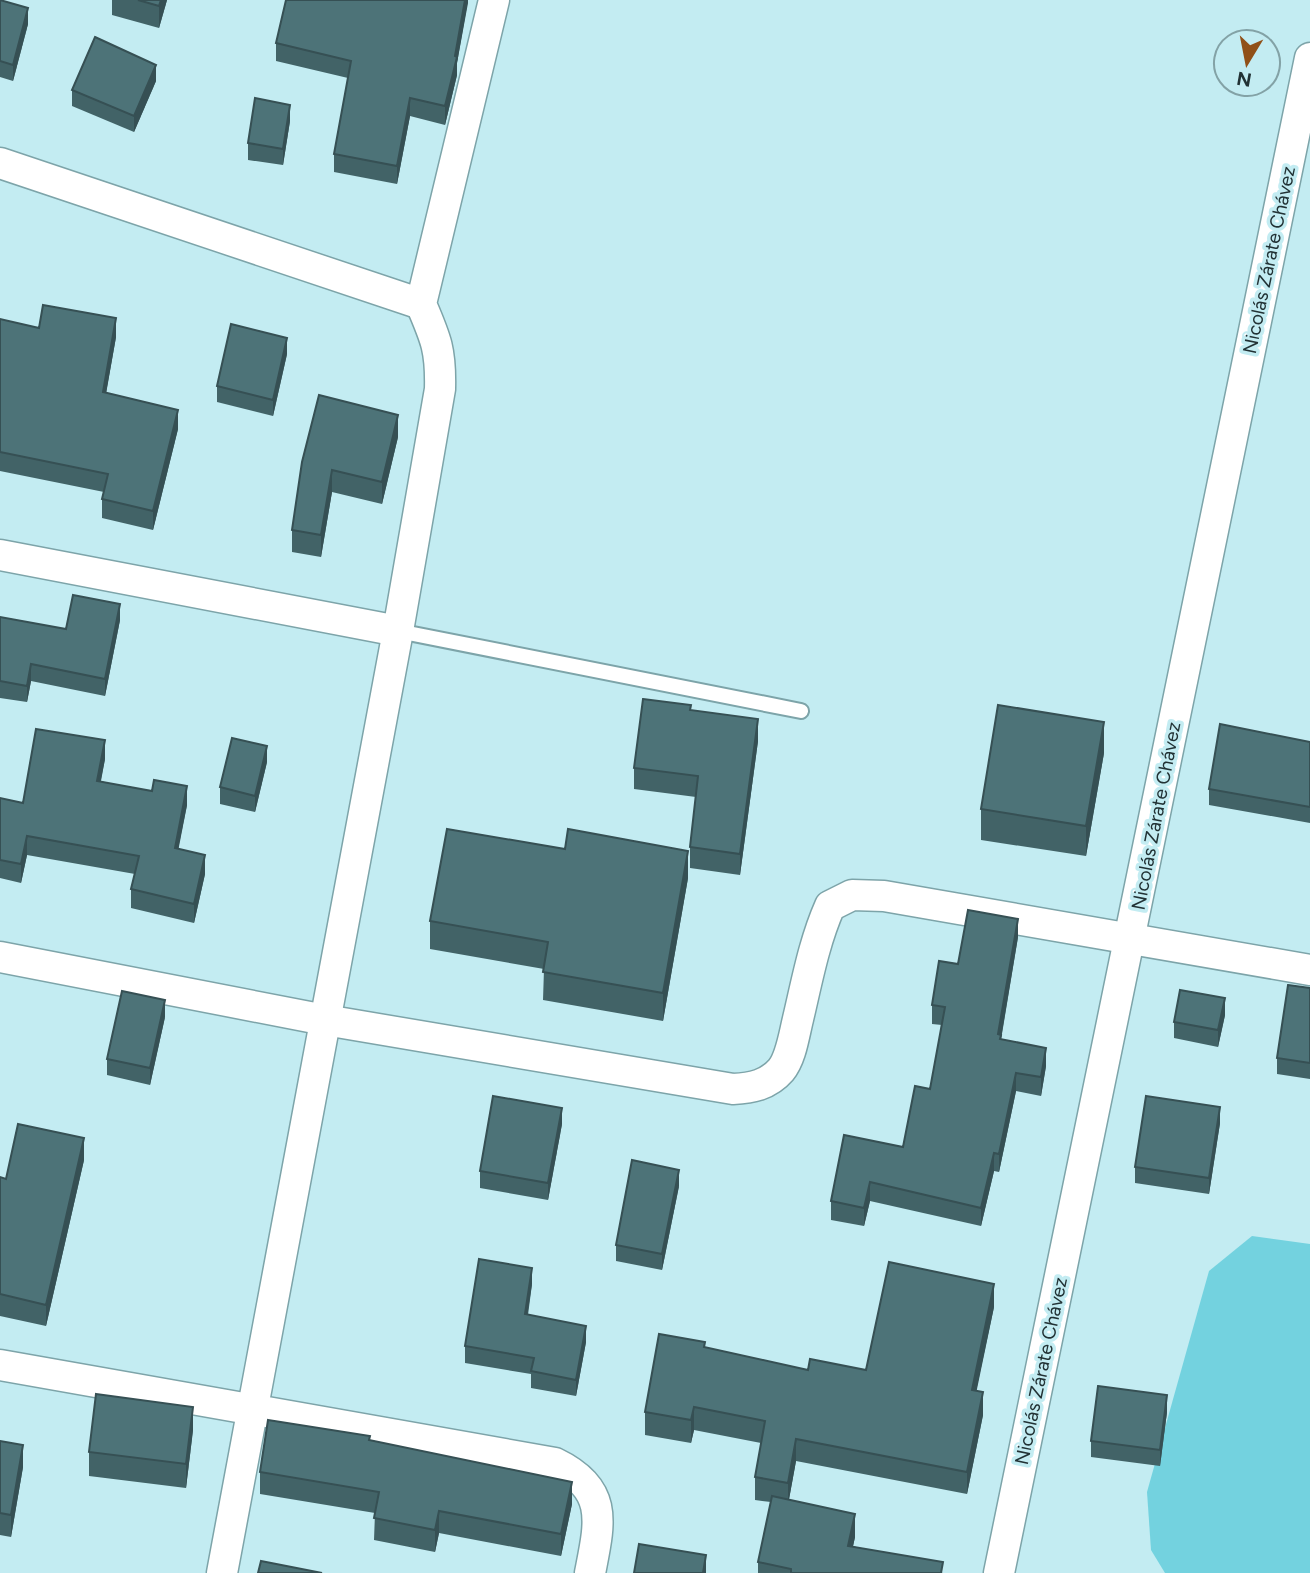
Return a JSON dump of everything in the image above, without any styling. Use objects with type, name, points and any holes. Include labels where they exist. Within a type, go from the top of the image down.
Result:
[{"type":"street","points":[[222,1573],[398,631],[440,388],[438,342],[421,304],[494,0]]},
{"type":"street","name":"Nicolás Zárate Chávez","points":[[999,1573],[1310,58]]},
{"type":"street","points":[[0,163],[421,304]]},
{"type":"street","points":[[0,555],[398,631]]},
{"type":"street","points":[[0,957],[325,1020],[733,1089],[751,1088],[768,1082],[783,1068],[791,1047],[820,929],[830,906],[852,895],[884,896],[1310,970]]},
{"type":"street","points":[[0,1365],[251,1407],[555,1463],[572,1471],[592,1491],[597,1503],[596,1547],[590,1573]]},
{"type":"lane","points":[[398,631],[801,711]]},
{"type":"shaded area","points":[[1252,1236],[1310,1244],[1310,1573],[1165,1573],[1151,1550],[1147,1492],[1209,1271]]},
{"type":"building","points":[[0,0],[28,8],[13,65],[0,61]]},
{"type":"building","points":[[138,0],[161,0],[159,6]]},
{"type":"building","points":[[286,0],[465,0],[455,56],[457,57],[445,106],[410,98],[397,166],[334,154],[351,61],[276,43]]},
{"type":"building","points":[[95,37],[156,65],[134,116],[72,90]]},
{"type":"building","points":[[255,98],[290,105],[283,149],[248,143]]},
{"type":"building","points":[[43,305],[116,318],[103,392],[178,410],[153,511],[102,499],[108,474],[0,452],[0,319],[39,328]]},
{"type":"building","points":[[231,324],[287,338],[273,400],[217,386]]},
{"type":"building","points":[[319,395],[398,415],[382,482],[332,470],[321,535],[292,530],[302,462]]},
{"type":"building","points":[[73,595],[120,604],[105,679],[31,664],[27,686],[0,681],[0,617],[66,629]]},
{"type":"building","points":[[643,699],[691,705],[690,710],[758,719],[740,854],[690,847],[698,776],[634,768]]},
{"type":"building","points":[[998,705],[1104,722],[1086,826],[981,809]]},
{"type":"building","points":[[1220,724],[1310,742],[1310,807],[1209,789]]},
{"type":"building","points":[[36,729],[105,740],[97,781],[152,791],[154,780],[187,786],[175,848],[205,855],[194,904],[131,889],[139,856],[27,836],[21,864],[0,860],[0,798],[23,803]]},
{"type":"building","points":[[232,738],[267,746],[255,796],[220,787]]},
{"type":"building","points":[[447,829],[565,849],[568,829],[688,851],[663,993],[543,972],[548,942],[430,921]]},
{"type":"building","points":[[968,910],[1018,919],[998,1034],[1001,1035],[1000,1039],[1046,1048],[1041,1077],[1016,1073],[999,1154],[994,1153],[981,1208],[870,1182],[864,1208],[831,1201],[844,1135],[903,1147],[915,1086],[930,1089],[945,1007],[932,1005],[939,961],[958,964]]},
{"type":"building","points":[[1288,985],[1310,988],[1310,1063],[1277,1058]]},
{"type":"building","points":[[1180,990],[1225,998],[1218,1030],[1174,1022]]},
{"type":"building","points":[[122,991],[165,1000],[150,1068],[107,1059]]},
{"type":"building","points":[[493,1096],[562,1108],[548,1183],[480,1171]]},
{"type":"building","points":[[1146,1096],[1220,1107],[1209,1178],[1135,1167]]},
{"type":"building","points":[[18,1124],[84,1138],[46,1305],[0,1294],[0,1177],[6,1179]]},
{"type":"building","points":[[632,1160],[679,1170],[662,1254],[616,1245]]},
{"type":"building","points":[[479,1259],[532,1268],[525,1314],[586,1326],[576,1380],[531,1371],[534,1358],[465,1346]]},
{"type":"building","points":[[889,1262],[994,1284],[972,1390],[983,1392],[967,1472],[796,1439],[788,1483],[755,1477],[765,1421],[694,1407],[691,1420],[645,1412],[659,1334],[705,1342],[704,1347],[808,1370],[810,1359],[866,1370]]},
{"type":"building","points":[[1098,1386],[1167,1395],[1160,1450],[1091,1441]]},
{"type":"building","points":[[96,1394],[193,1407],[186,1464],[89,1452]]},
{"type":"building","points":[[268,1420],[370,1436],[369,1440],[572,1482],[561,1534],[439,1511],[435,1530],[374,1518],[379,1492],[260,1472]]},
{"type":"building","points":[[0,1441],[23,1445],[11,1515],[0,1513]]},
{"type":"building","points":[[772,1496],[855,1514],[848,1546],[943,1562],[941,1573],[791,1573],[791,1569],[758,1562]]},
{"type":"building","points":[[639,1544],[706,1555],[703,1573],[634,1573]]},
{"type":"building","points":[[261,1561],[322,1573],[258,1573]]}]
